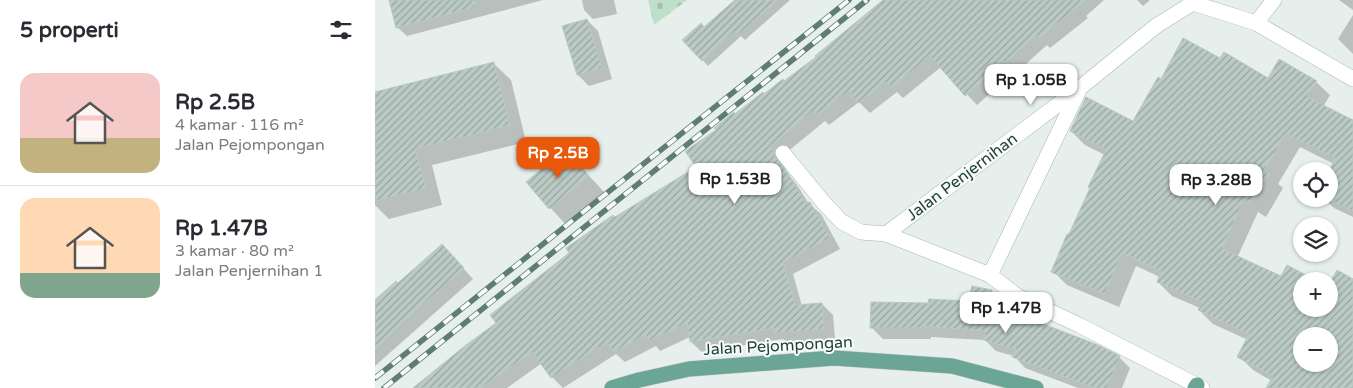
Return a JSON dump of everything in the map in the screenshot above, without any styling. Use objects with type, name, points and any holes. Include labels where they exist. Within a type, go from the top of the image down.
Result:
[{"type":"main road","name":"Jalan Pejompongan","points":[[612,388],[689,369],[834,358],[951,366],[1036,388]]},
{"type":"street","points":[[1256,23],[1274,0]]},
{"type":"street","points":[[1194,2],[1256,23],[1353,79]]},
{"type":"street","name":"Jalan Penjernihan","points":[[886,234],[1081,87],[1156,26],[1194,2]]},
{"type":"street","points":[[990,275],[1081,87]]},
{"type":"street","points":[[783,153],[842,222],[861,232],[886,234],[990,275],[1017,296],[1079,325],[1198,387]]},
{"type":"green space","points":[[648,0],[687,0],[654,25]]},
{"type":"building","points":[[389,0],[474,0],[475,7],[396,28]]},
{"type":"building","points":[[735,0],[778,0],[738,35],[735,31],[702,61],[682,40],[701,23],[704,27]]},
{"type":"building","points":[[883,0],[1086,0],[1039,38],[1036,35],[965,96],[930,56],[892,88],[886,82],[859,103],[849,91],[818,115],[814,110],[771,146],[776,159],[787,172],[806,204],[810,202],[830,238],[783,263],[795,305],[822,303],[824,329],[775,333],[775,328],[690,342],[687,323],[649,341],[646,335],[613,352],[607,342],[551,378],[532,352],[481,388],[413,388],[496,323],[490,315],[569,253],[566,248],[613,215],[615,217],[696,167],[685,151],[716,130],[714,128],[734,112],[735,114],[763,92],[764,94],[783,79],[784,81],[816,57]]},
{"type":"building","points":[[587,19],[602,68],[577,75],[562,26]]},
{"type":"building","points":[[1183,38],[1220,58],[1224,52],[1268,78],[1279,59],[1317,81],[1307,97],[1353,120],[1353,211],[1338,204],[1338,162],[1333,162],[1335,158],[1286,134],[1264,170],[1270,174],[1252,204],[1244,199],[1222,249],[1281,276],[1287,265],[1300,272],[1293,272],[1293,317],[1338,317],[1338,272],[1336,272],[1337,270],[1353,279],[1353,388],[1266,388],[1273,376],[1237,357],[1249,334],[1198,310],[1202,302],[1157,282],[1161,271],[1122,253],[1105,294],[1051,272],[1106,150],[1070,131],[1086,97],[1133,121],[1158,77],[1161,79]]},
{"type":"building","points":[[494,62],[510,125],[415,149],[426,188],[375,201],[375,92]]},
{"type":"building","points":[[566,148],[589,176],[549,209],[526,182]]},
{"type":"building","points":[[442,244],[464,268],[401,324],[375,350],[375,300],[396,281],[398,283]]},
{"type":"building","points":[[972,286],[992,290],[990,300],[1022,309],[1020,315],[1098,345],[1120,356],[1107,388],[1094,388],[1012,357],[1016,349],[983,340],[986,331],[921,326],[921,328],[870,328],[871,302],[928,303],[929,299],[968,301]]},
{"type":"railway","points":[[375,378],[849,0]]},
{"type":"railway","points":[[384,388],[867,0]]}]
